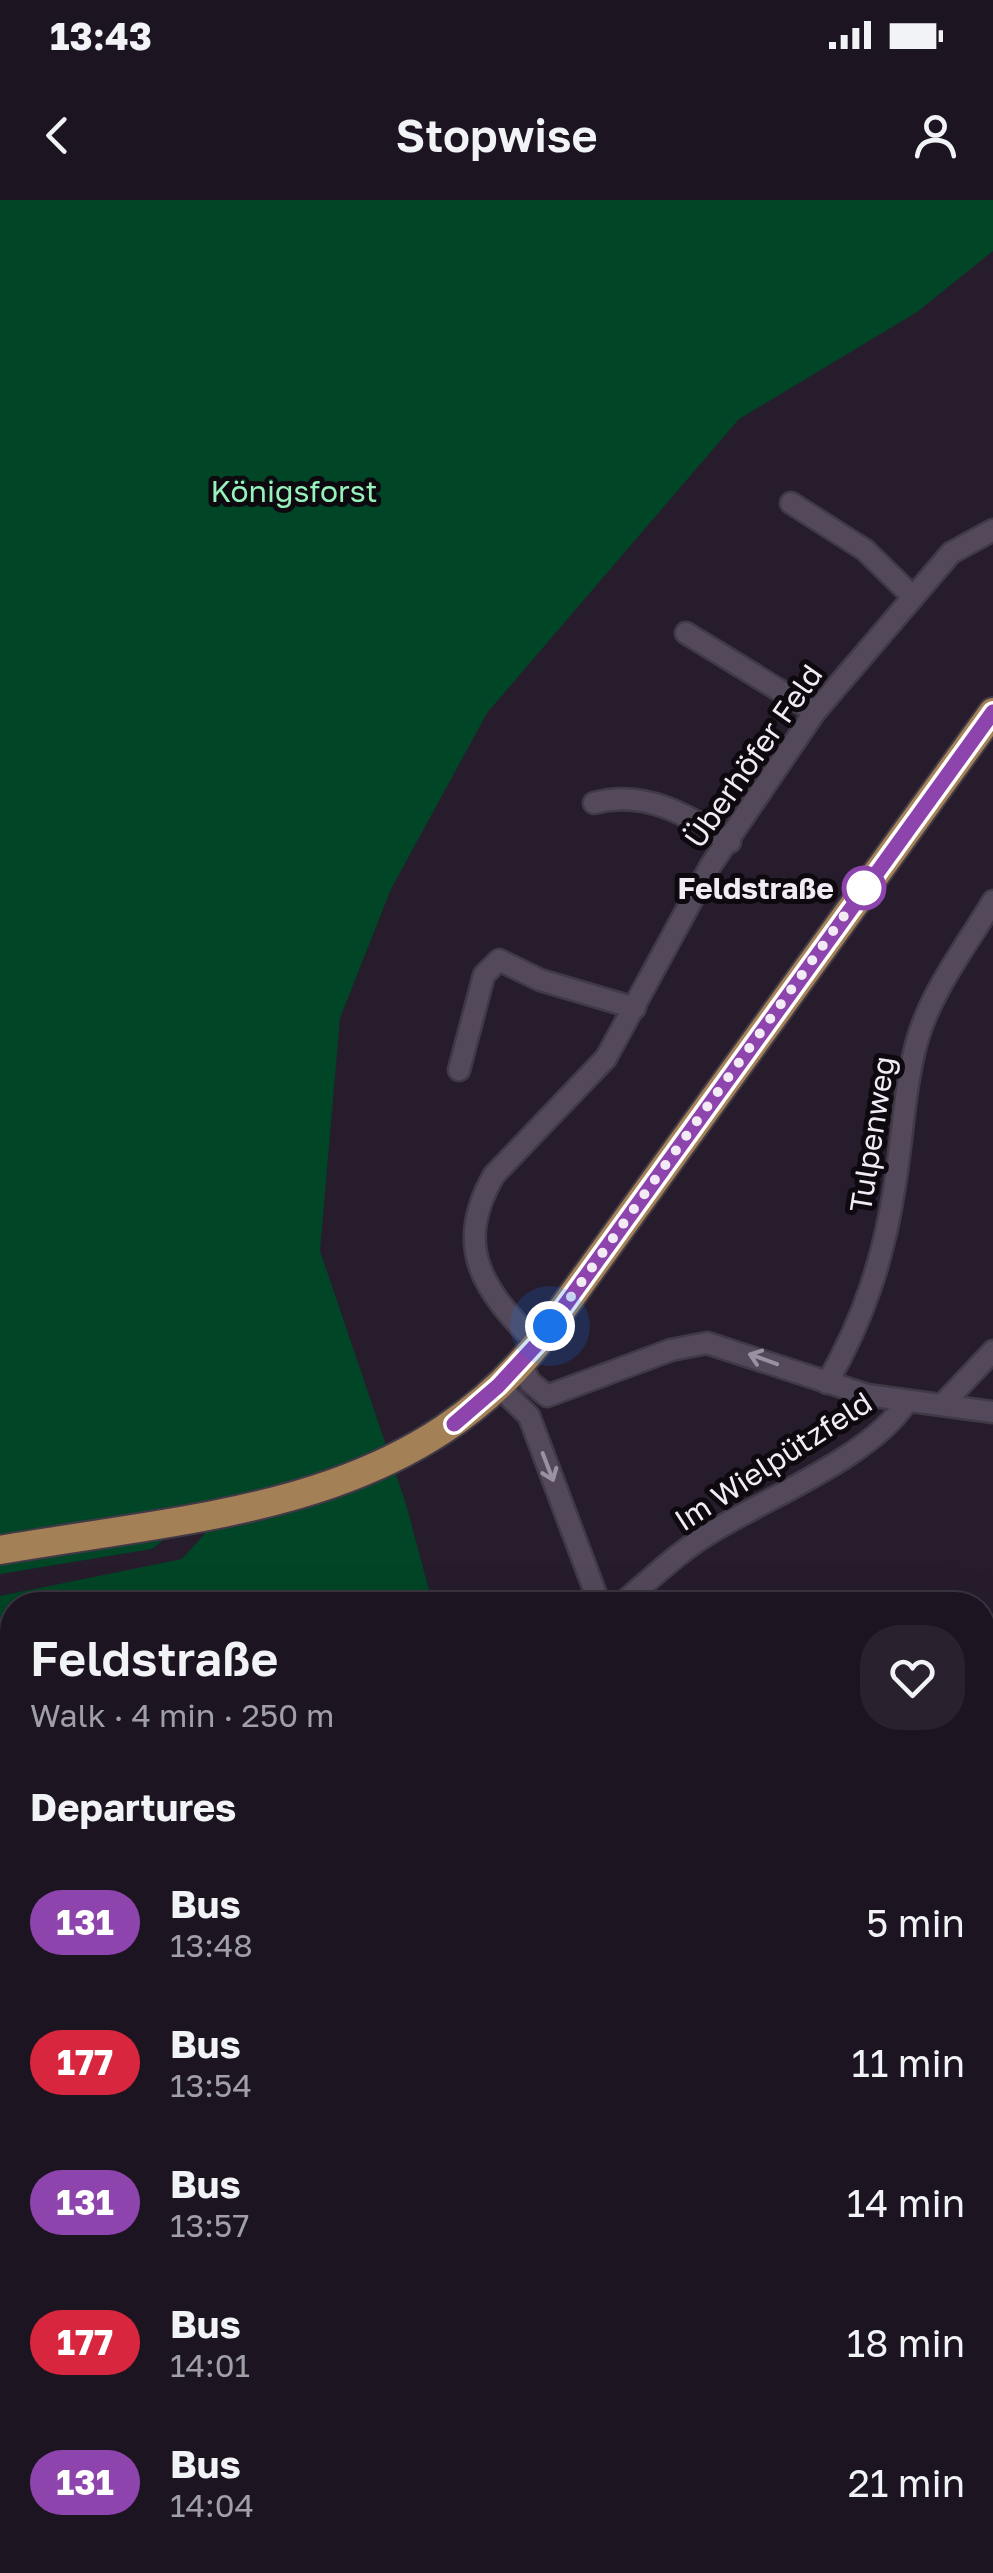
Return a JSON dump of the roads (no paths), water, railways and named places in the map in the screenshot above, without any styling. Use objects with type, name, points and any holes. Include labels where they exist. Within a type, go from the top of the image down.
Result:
[{"type":"main road","points":[[0,1550],[298,1496],[369,1473],[454,1424],[529,1354],[993,712]]},
{"type":"street","points":[[791,504],[866,550],[912,595]]},
{"type":"street","name":"Überhöfer Feld","points":[[547,1396],[530,1382],[529,1354],[482,1276],[474,1239],[480,1207],[494,1175],[606,1058],[712,865],[815,712],[951,553],[993,530]]},
{"type":"street","points":[[686,633],[815,712]]},
{"type":"street","points":[[594,803],[623,795],[652,803],[694,820],[730,842]]},
{"type":"street","name":"Tulpenweg","points":[[826,1383],[858,1329],[878,1268],[896,1178],[899,1126],[918,1039],[946,979],[993,901]]},
{"type":"street","points":[[459,1070],[484,975],[498,960],[540,980],[635,1008]]},
{"type":"street","points":[[529,1416],[547,1396],[698,1344],[729,1347],[826,1383],[907,1401],[993,1412]]},
{"type":"street","points":[[942,1405],[993,1351]]},
{"type":"street","points":[[498,1386],[529,1416],[595,1592]]},
{"type":"street","name":"Im Wielpützfeld","points":[[636,1592],[707,1534],[784,1493],[895,1421],[907,1401]]},
{"type":"place","name":"Feldstraße","points":[[864,888]]},
{"type":"park label","name":"Königsforst","points":[[294,491]]}]
